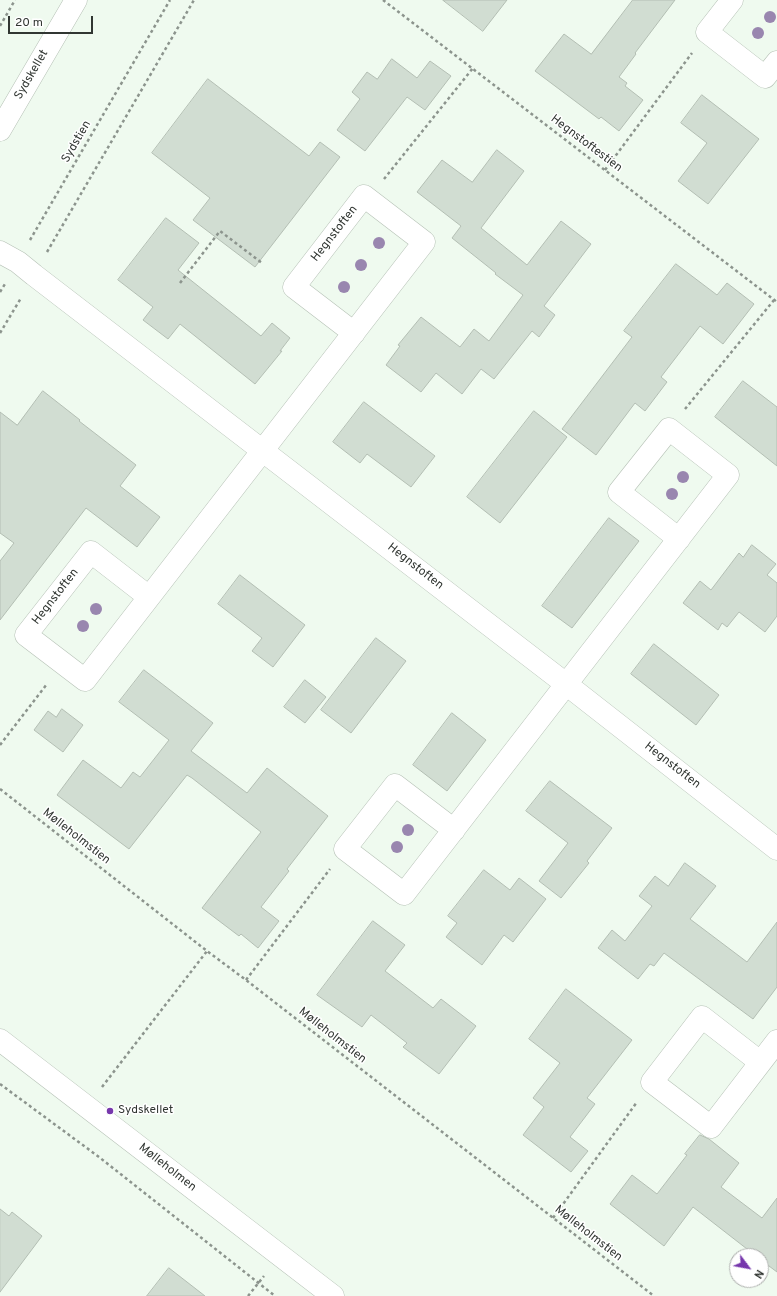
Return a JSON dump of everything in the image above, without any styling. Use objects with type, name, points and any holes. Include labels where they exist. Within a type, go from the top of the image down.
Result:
[{"type":"street","name":"Sydskellet","points":[[0,130],[76,0]]},
{"type":"street","points":[[732,0],[707,32],[765,77],[777,62]]},
{"type":"street","name":"Hegnstoften","points":[[149,597],[90,552],[26,635],[85,680],[354,333],[424,242],[364,196],[294,287],[354,333]]},
{"type":"street","name":"Hegnstoften","points":[[17,263],[566,684],[777,849]]},
{"type":"street","points":[[454,830],[395,785],[346,849],[404,894],[454,830],[566,684],[679,539],[728,475],[669,429],[619,492],[679,539]]},
{"type":"street","points":[[760,1062],[702,1017],[652,1082],[710,1127],[777,1041]]},
{"type":"street","name":"Mølleholmen","points":[[0,1040],[333,1296]]},
{"type":"path","points":[[0,26],[15,0]]},
{"type":"path","name":"Sydstien","points":[[0,292],[170,0]]},
{"type":"path","points":[[0,334],[17,263],[194,0]]},
{"type":"path","name":"Hegnstoftestien","points":[[383,0],[777,302]]},
{"type":"path","points":[[605,170],[707,32]]},
{"type":"path","points":[[364,196],[377,189],[472,68]]},
{"type":"path","points":[[180,283],[220,231],[262,263]]},
{"type":"path","points":[[669,429],[774,300]]},
{"type":"path","points":[[0,745],[62,663]]},
{"type":"path","name":"Mølleholmstien","points":[[0,789],[207,951],[654,1296]]},
{"type":"path","points":[[246,980],[346,849]]},
{"type":"path","points":[[67,1133],[207,951]]},
{"type":"path","points":[[553,1218],[652,1082]]},
{"type":"path","points":[[0,1084],[99,1157],[275,1296]]},
{"type":"path","points":[[248,1296],[267,1272]]},
{"type":"building","points":[[443,0],[507,0],[483,31]]},
{"type":"building","points":[[633,0],[675,0],[619,77],[627,83],[625,86],[643,100],[619,131],[601,117],[599,119],[535,71],[564,34],[591,54]]},
{"type":"building","points":[[392,59],[417,78],[430,61],[451,76],[425,110],[407,97],[365,151],[337,130],[360,99],[352,92],[367,72],[377,79]]},
{"type":"building","points":[[208,79],[309,156],[320,142],[340,157],[255,267],[193,220],[210,198],[152,153]]},
{"type":"building","points":[[702,95],[759,139],[708,204],[678,181],[707,143],[681,123]]},
{"type":"building","points":[[497,150],[524,171],[481,228],[527,265],[561,221],[591,244],[544,306],[555,315],[539,337],[532,331],[494,379],[481,369],[462,394],[436,373],[421,392],[386,365],[400,346],[398,345],[421,317],[460,347],[474,329],[489,341],[523,295],[452,238],[461,226],[417,192],[442,160],[472,182]]},
{"type":"building","points":[[166,218],[199,243],[178,270],[261,336],[272,323],[290,338],[280,351],[282,351],[255,384],[180,324],[168,339],[143,320],[153,307],[118,280]]},
{"type":"building","points":[[676,264],[717,295],[727,283],[754,304],[723,344],[700,326],[661,377],[667,382],[645,411],[635,403],[596,455],[562,429],[632,337],[624,331]]},
{"type":"building","points":[[743,381],[777,407],[777,466],[715,417]]},
{"type":"building","points":[[43,391],[136,465],[120,486],[160,517],[137,547],[86,508],[0,620],[0,561],[14,543],[0,533],[0,412],[17,425]]},
{"type":"building","points":[[364,402],[435,456],[411,487],[367,454],[360,463],[333,442]]},
{"type":"building","points":[[534,411],[567,437],[500,523],[467,497]]},
{"type":"building","points":[[609,518],[639,541],[572,628],[542,606]]},
{"type":"building","points":[[752,545],[776,564],[767,575],[777,583],[777,616],[765,632],[739,612],[727,627],[722,623],[718,630],[683,603],[700,581],[711,590],[739,553],[743,557]]},
{"type":"building","points":[[240,575],[305,625],[273,667],[252,651],[262,638],[218,604]]},
{"type":"building","points":[[376,638],[406,661],[351,733],[321,710]]},
{"type":"building","points":[[654,644],[719,695],[696,725],[631,674]]},
{"type":"building","points":[[144,670],[213,723],[191,751],[247,793],[267,768],[328,816],[287,869],[289,871],[261,907],[279,921],[258,948],[241,934],[239,936],[202,908],[261,832],[192,778],[187,775],[129,849],[57,795],[83,760],[121,788],[133,772],[140,777],[169,740],[119,702]]},
{"type":"building","points":[[305,680],[326,697],[305,723],[284,707]]},
{"type":"building","points":[[62,709],[83,725],[63,752],[34,730],[48,711],[56,717]]},
{"type":"building","points":[[452,713],[486,740],[447,791],[413,765]]},
{"type":"building","points":[[550,781],[612,828],[587,861],[589,863],[561,898],[539,881],[568,843],[526,811]]},
{"type":"building","points":[[685,863],[716,886],[690,919],[747,962],[777,922],[777,987],[753,1019],[664,953],[654,966],[650,964],[638,979],[598,948],[612,930],[625,941],[652,906],[639,896],[655,876],[668,886]]},
{"type":"building","points":[[484,870],[510,890],[519,878],[546,899],[513,942],[504,935],[482,965],[446,937],[457,923],[448,916]]},
{"type":"building","points":[[373,921],[405,945],[385,971],[433,1008],[441,999],[476,1026],[439,1074],[403,1047],[407,1043],[371,1015],[362,1027],[317,995]]},
{"type":"building","points":[[566,989],[632,1040],[587,1098],[595,1104],[570,1137],[588,1151],[571,1172],[523,1135],[544,1107],[533,1098],[560,1063],[529,1039]]},
{"type":"building","points":[[700,1135],[709,1139],[739,1163],[721,1187],[762,1218],[777,1198],[777,1272],[769,1266],[769,1248],[746,1248],[693,1207],[664,1246],[610,1204],[632,1175],[657,1194],[687,1155],[685,1154]]},
{"type":"building","points":[[0,1209],[9,1216],[12,1212],[42,1236],[0,1292]]},
{"type":"building","points":[[169,1268],[205,1296],[147,1296]]},
{"type":"place","name":"Sydskellet","points":[[110,1111]]}]
